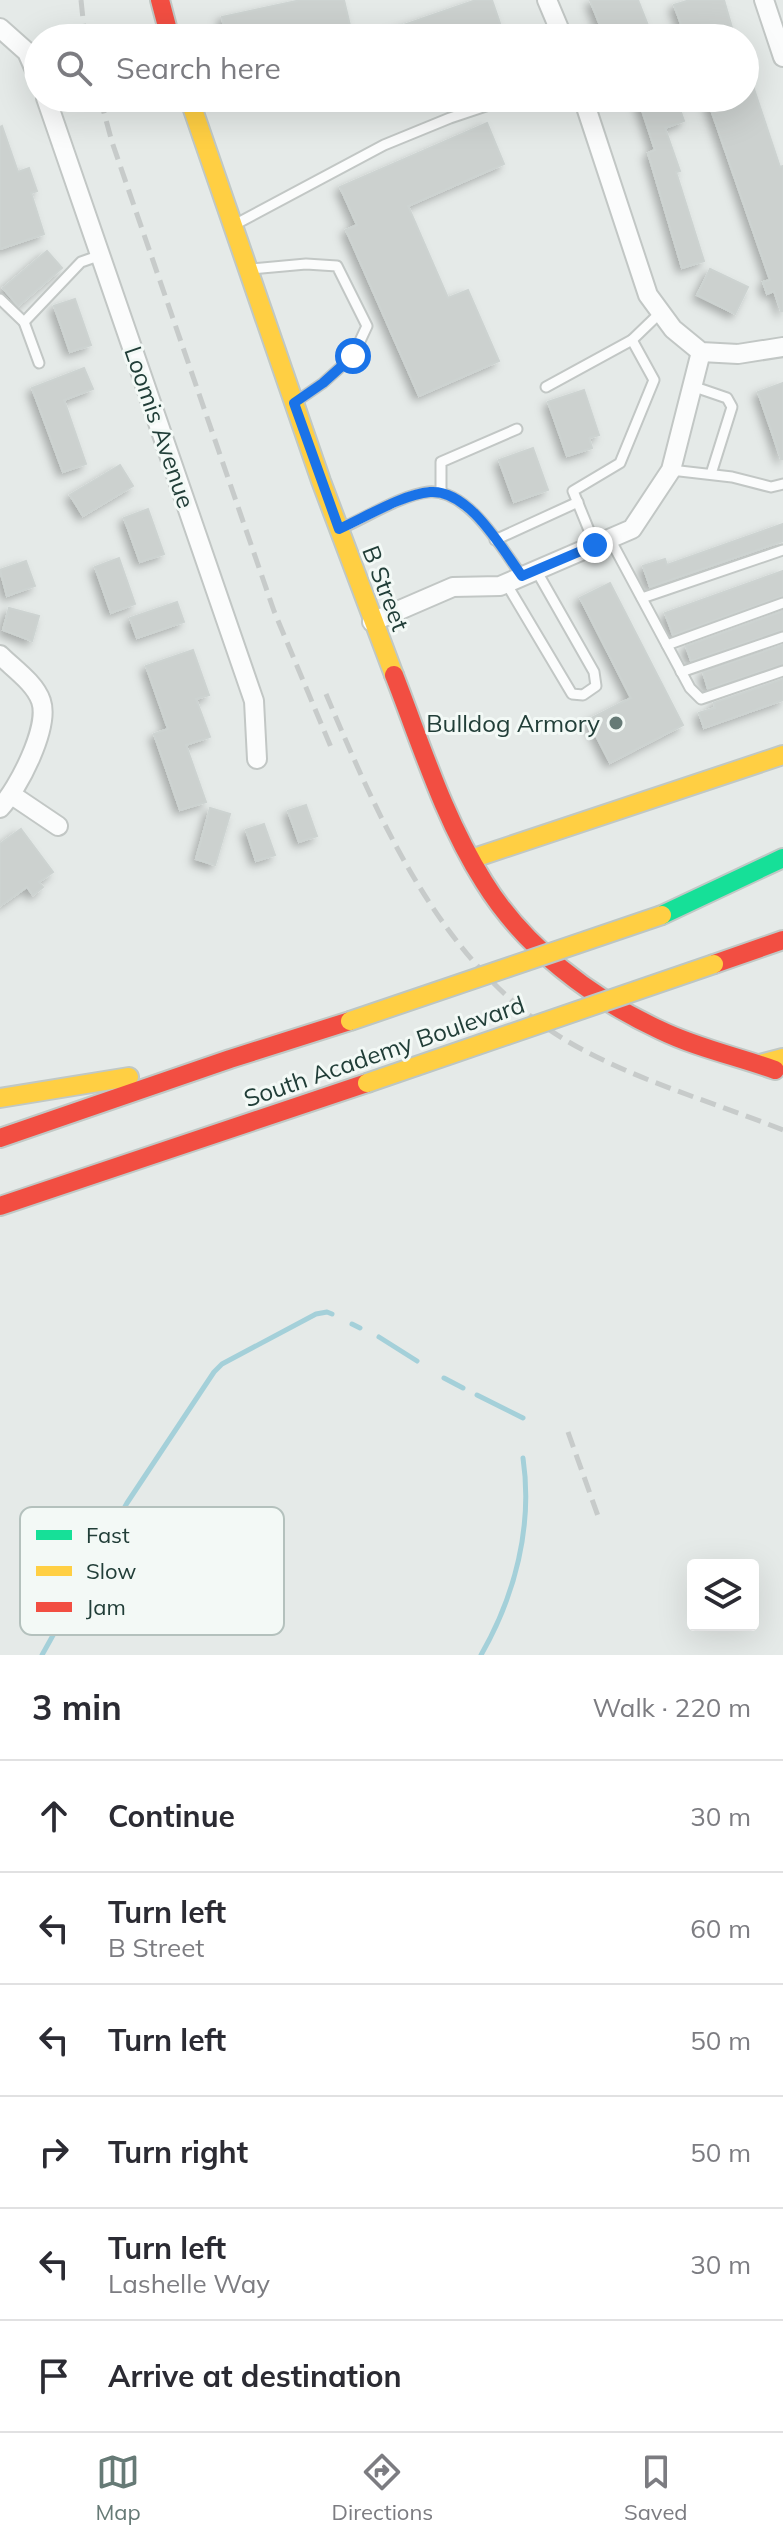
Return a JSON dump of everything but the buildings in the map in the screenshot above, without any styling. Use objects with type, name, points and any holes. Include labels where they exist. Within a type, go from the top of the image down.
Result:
[{"type":"main road","points":[[160,0],[166,24]]},
{"type":"main road","name":"B Street","points":[[194,112],[372,622],[448,809],[471,859],[491,892],[521,931],[598,997],[710,1050],[783,1072]]},
{"type":"main road","points":[[471,859],[783,755]]},
{"type":"main road","points":[[662,915],[783,858]]},
{"type":"main road","name":"South Academy Boulevard","points":[[0,1138],[783,874]]},
{"type":"main road","name":"South Academy Boulevard","points":[[0,1206],[783,940]]},
{"type":"main road","points":[[760,1064],[783,1058]]},
{"type":"main road","points":[[0,1098],[230,1059]]},
{"type":"main road","points":[[27,1216],[174,1147]]},
{"type":"street","points":[[547,0],[557,24]]},
{"type":"street","points":[[764,0],[783,57]]},
{"type":"street","points":[[0,28],[24,49]]},
{"type":"street","name":"Loomis Avenue","points":[[51,112],[254,701],[257,759]]},
{"type":"street","points":[[588,112],[648,295],[673,329],[701,352],[738,354],[783,347]]},
{"type":"street","points":[[372,622],[453,587],[521,577],[632,529],[671,470],[701,352]]},
{"type":"street","points":[[0,655],[36,691],[42,703],[42,724],[6,802],[58,826]]},
{"type":"lane","points":[[233,225],[384,145],[468,112]]},
{"type":"lane","points":[[24,322],[81,262],[101,255]]},
{"type":"lane","points":[[248,270],[306,264],[337,266],[367,326],[353,356],[323,383],[294,403]]},
{"type":"lane","points":[[0,299],[24,322],[39,363]]},
{"type":"lane","points":[[546,387],[632,340],[661,312]]},
{"type":"lane","points":[[632,340],[654,380],[620,463],[573,491],[578,502],[642,598],[690,688],[701,699],[783,671]]},
{"type":"lane","points":[[692,386],[727,398],[732,407],[711,474]]},
{"type":"lane","points":[[441,493],[441,462],[517,429]]},
{"type":"lane","points":[[671,470],[711,474],[771,487],[783,484]]},
{"type":"lane","points":[[339,529],[417,495],[441,493],[456,499],[471,510],[495,540],[594,672],[596,686],[583,695],[572,694],[521,577]]},
{"type":"lane","points":[[495,540],[578,502]]},
{"type":"lane","points":[[642,598],[783,550]]},
{"type":"lane","points":[[667,645],[783,603]]},
{"type":"lane","points":[[681,672],[783,637]]},
{"type":"waterway","points":[[125,1507],[222,1364],[316,1314],[332,1314]]},
{"type":"waterway","points":[[352,1324],[360,1328]]},
{"type":"waterway","points":[[379,1337],[417,1361]]},
{"type":"waterway","points":[[444,1378],[463,1388]]},
{"type":"waterway","points":[[477,1395],[523,1418]]},
{"type":"waterway","points":[[481,1655],[503,1609],[518,1560],[525,1509],[523,1458]]},
{"type":"waterway","points":[[42,1655],[53,1635]]},
{"type":"railway","points":[[81,0],[84,24]]},
{"type":"railway","points":[[104,112],[274,611],[333,752]]},
{"type":"railway","points":[[326,694],[397,848],[458,942],[495,984],[537,1021],[585,1051],[658,1084],[783,1130]]},
{"type":"railway","points":[[568,1432],[598,1516]]},
{"type":"traffic: fast","points":[[662,915],[783,858]]},
{"type":"traffic: slow","points":[[194,112],[321,481],[394,675]]},
{"type":"traffic: slow","points":[[471,859],[783,755]]},
{"type":"traffic: slow","points":[[350,1021],[662,915]]},
{"type":"traffic: slow","points":[[367,1083],[714,964]]},
{"type":"traffic: slow","points":[[760,1064],[783,1058]]},
{"type":"traffic: slow","points":[[0,1098],[129,1077]]},
{"type":"traffic: jam","points":[[160,0],[166,24]]},
{"type":"traffic: jam","points":[[394,675],[434,781],[470,858],[500,906],[539,949],[585,986],[634,1017],[688,1042],[775,1070]]},
{"type":"traffic: jam","points":[[714,964],[783,940]]},
{"type":"traffic: jam","points":[[0,1138],[350,1021]]},
{"type":"traffic: jam","points":[[0,1206],[367,1083]]},
{"type":"place","name":"Bulldog Armory","points":[[616,723]]},
{"type":"route","points":[[353,356],[323,383],[294,403],[339,529],[429,492],[456,499],[471,510],[522,576],[595,545]]}]
